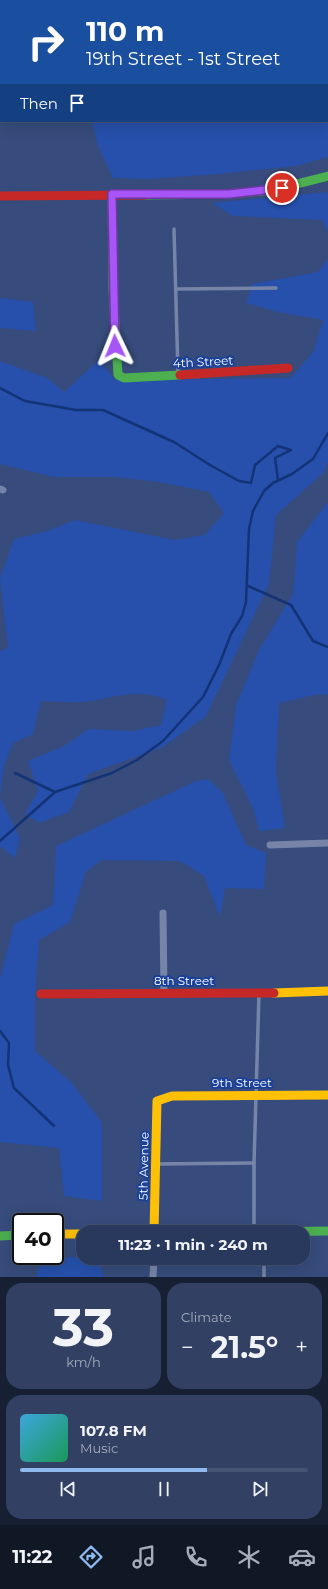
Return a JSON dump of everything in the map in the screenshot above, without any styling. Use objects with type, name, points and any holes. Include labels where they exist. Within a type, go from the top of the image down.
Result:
[{"type":"street","points":[[0,196],[229,194],[273,190],[328,176]]},
{"type":"street","name":"4th Street","points":[[112,194],[116,372],[120,376],[124,378],[288,368]]},
{"type":"street","points":[[270,845],[328,842]]},
{"type":"street","points":[[163,913],[164,993]]},
{"type":"street","name":"8th Street","points":[[41,994],[259,993],[328,991]]},
{"type":"street","name":"9th Street","points":[[157,1101],[172,1096],[257,1094],[328,1095]]},
{"type":"street","name":"5th Avenue","points":[[154,1225],[157,1101]]},
{"type":"street","points":[[310,1231],[328,1231]]},
{"type":"street","points":[[64,1234],[76,1234]]},
{"type":"street","points":[[0,1236],[12,1235]]},
{"type":"street","points":[[153,1277],[154,1265]]},
{"type":"lane","points":[[174,229],[178,375]]},
{"type":"lane","points":[[176,289],[276,288]]},
{"type":"lane","points":[[255,1225],[254,1163],[259,993]]},
{"type":"lane","points":[[156,1164],[254,1163]]},
{"type":"lane","points":[[264,1265],[264,1277]]},
{"type":"shaded area","points":[[92,122],[328,122],[328,157],[296,166],[148,179],[113,178],[98,146]]},
{"type":"shaded area","points":[[328,192],[328,232],[322,220],[233,216],[212,203]]},
{"type":"shaded area","points":[[328,259],[328,462],[323,473],[276,515],[269,584],[206,716],[163,747],[88,774],[69,812],[39,823],[25,814],[38,791],[28,761],[66,745],[88,729],[133,731],[161,725],[167,700],[145,694],[134,694],[82,702],[41,701],[33,734],[13,743],[4,766],[0,798],[0,651],[8,648],[0,578],[14,539],[47,531],[75,520],[175,540],[205,535],[224,513],[209,492],[159,482],[115,477],[54,477],[0,464],[0,361],[47,378],[64,392],[99,360],[115,380],[291,378],[313,352],[323,320],[278,312],[246,303],[252,284],[318,272]]},
{"type":"shaded area","points":[[0,298],[33,302],[36,331],[0,328]]},
{"type":"shaded area","points":[[328,502],[328,695],[319,694],[279,703],[276,773],[285,828],[259,831],[253,808],[229,760],[236,705],[259,650],[293,594],[297,542]]},
{"type":"shaded area","points":[[208,779],[223,793],[246,845],[266,853],[264,889],[225,888],[220,917],[204,876],[180,861],[101,860],[86,872],[70,922],[39,940],[35,997],[35,1051],[72,1083],[102,1123],[102,1201],[64,1196],[59,1148],[0,1142],[0,979],[14,924],[53,905],[56,846],[196,781]]},
{"type":"shaded area","points":[[0,798],[20,838],[15,858],[0,846]]},
{"type":"shaded area","points":[[64,1257],[76,1257],[76,1265],[100,1265],[104,1277],[36,1277],[40,1265],[64,1265]]},
{"type":"waterway","points":[[0,388],[25,401],[76,410],[103,410],[174,442],[210,465],[239,481],[251,483],[255,465],[278,446],[291,450],[275,458],[278,480]]},
{"type":"waterway","points":[[0,841],[55,792],[112,773],[137,760],[163,741],[203,697],[219,665],[231,634],[242,616],[246,602],[249,529],[253,511],[264,491],[273,483],[292,474],[313,459],[328,433]]},
{"type":"waterway","points":[[248,586],[291,605],[313,641],[328,647]]},
{"type":"waterway","points":[[15,773],[55,792]]},
{"type":"waterway","points":[[0,1031],[9,1043],[8,1065],[14,1088],[54,1126]]},
{"type":"traffic: fast","points":[[145,195],[229,194],[273,190],[328,176]]},
{"type":"traffic: fast","points":[[112,194],[113,289],[118,375],[124,378],[180,375]]},
{"type":"traffic: fast","points":[[310,1231],[328,1231]]},
{"type":"traffic: fast","points":[[0,1236],[12,1235]]},
{"type":"traffic: slow","points":[[274,993],[328,991]]},
{"type":"traffic: slow","points":[[154,1225],[157,1101],[172,1096],[328,1095]]},
{"type":"traffic: slow","points":[[64,1234],[76,1234]]},
{"type":"traffic: jam","points":[[0,196],[145,195]]},
{"type":"traffic: jam","points":[[180,375],[288,368]]},
{"type":"traffic: jam","points":[[41,994],[274,993]]},
{"type":"route","points":[[115,346],[112,194],[229,194],[282,188]]}]
